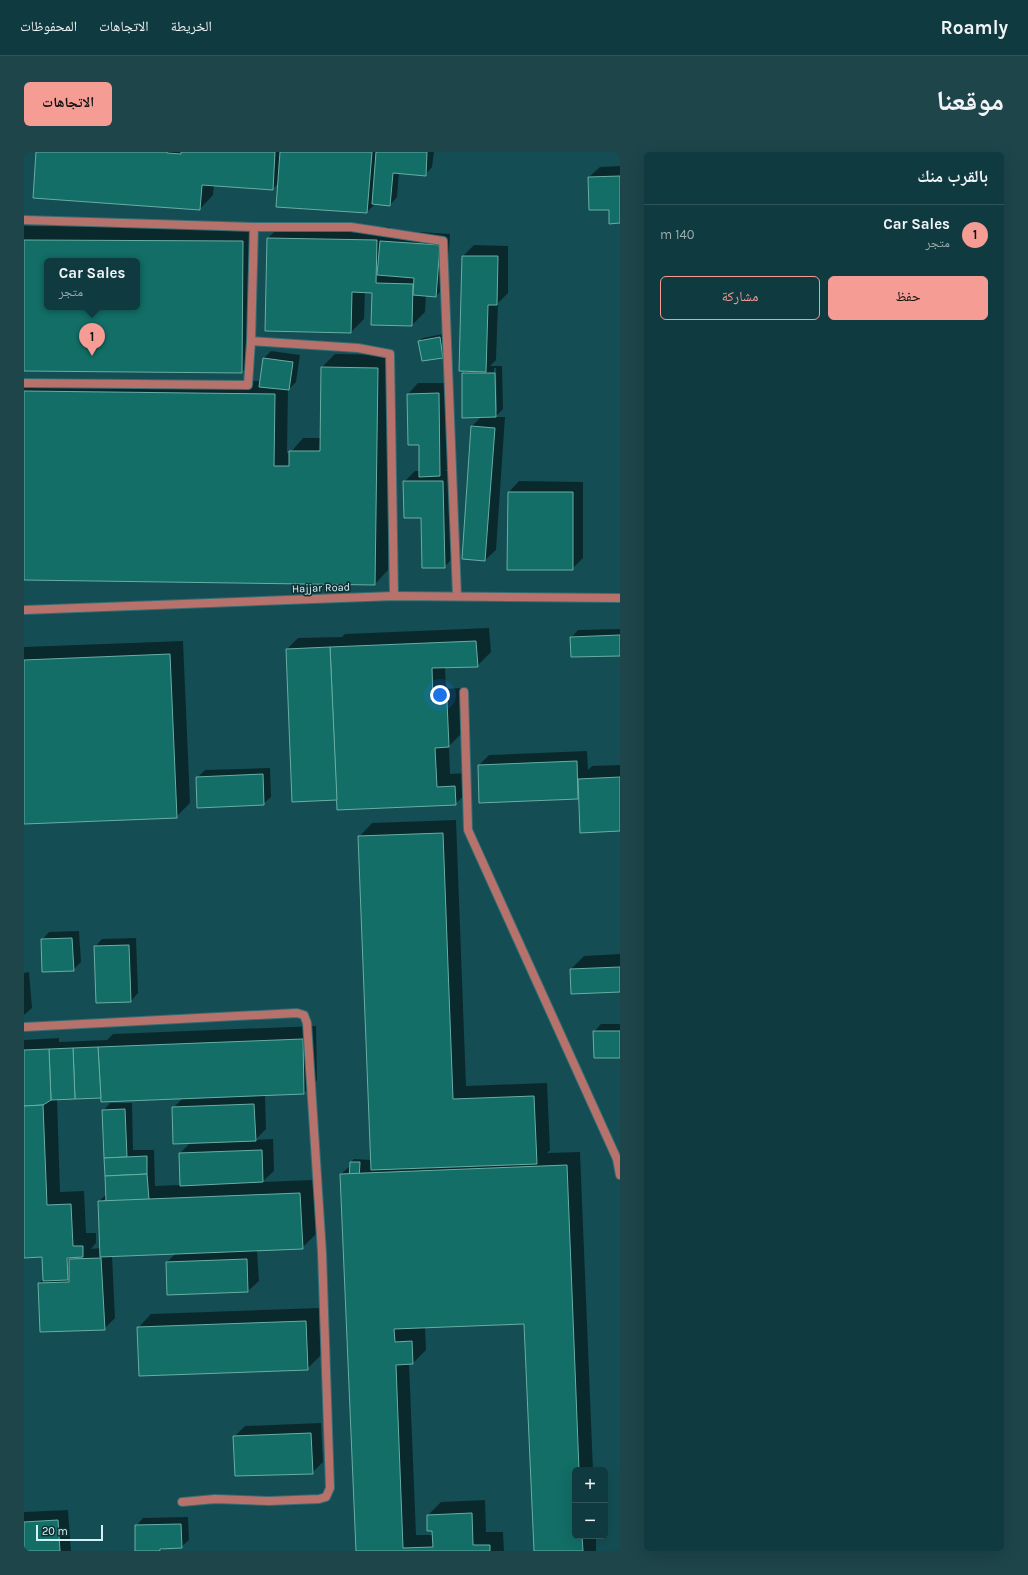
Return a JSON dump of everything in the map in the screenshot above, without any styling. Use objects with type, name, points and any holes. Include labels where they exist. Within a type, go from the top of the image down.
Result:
[{"type":"lane","points":[[24,220],[254,227],[351,227],[443,241],[457,596]]},
{"type":"lane","points":[[24,383],[248,385],[251,341],[254,227]]},
{"type":"lane","points":[[251,341],[358,348],[390,354],[394,596]]},
{"type":"lane","name":"Hajjar Road","points":[[24,610],[394,596],[620,598]]},
{"type":"lane","points":[[464,692],[468,830],[617,1159],[620,1175]]},
{"type":"lane","points":[[24,1027],[297,1013],[304,1016],[307,1023],[322,1252],[330,1488],[326,1497],[319,1499],[269,1501],[215,1499],[182,1502]]},
{"type":"building","points":[[36,152],[167,152],[181,154],[181,152],[275,152],[273,190],[202,185],[200,210],[33,198]]},
{"type":"building","points":[[280,152],[372,152],[367,213],[276,207]]},
{"type":"building","points":[[376,152],[427,152],[426,176],[393,173],[390,206],[372,204]]},
{"type":"building","points":[[620,176],[620,223],[609,224],[609,210],[589,210],[588,177]]},
{"type":"building","points":[[267,238],[377,240],[376,283],[413,284],[412,326],[371,325],[372,293],[352,292],[351,333],[265,331]]},
{"type":"building","points":[[24,240],[243,241],[242,373],[24,371]]},
{"type":"building","points":[[380,241],[440,245],[436,297],[413,295],[414,278],[377,275]]},
{"type":"building","points":[[462,256],[498,256],[497,305],[488,305],[486,372],[459,371]]},
{"type":"building","points":[[440,337],[443,358],[422,361],[418,341]]},
{"type":"building","points":[[263,358],[293,362],[289,390],[259,387]]},
{"type":"building","points":[[321,367],[378,368],[375,585],[24,580],[24,391],[275,394],[274,466],[289,466],[289,451],[320,451]]},
{"type":"building","points":[[462,373],[495,373],[496,417],[462,418]]},
{"type":"building","points":[[439,393],[440,476],[419,477],[419,445],[408,445],[407,394]]},
{"type":"building","points":[[471,426],[495,428],[485,561],[462,559]]},
{"type":"building","points":[[403,481],[443,481],[445,568],[422,568],[421,518],[404,518]]},
{"type":"building","points":[[508,492],[573,492],[573,570],[507,570]]},
{"type":"building","points":[[620,635],[620,656],[571,657],[570,637]]},
{"type":"building","points":[[476,641],[478,667],[432,668],[433,702],[447,701],[449,747],[435,748],[437,787],[455,786],[456,805],[337,810],[330,647]]},
{"type":"building","points":[[330,647],[337,800],[292,802],[286,649]]},
{"type":"building","points":[[170,654],[177,818],[24,824],[24,660]]},
{"type":"building","points":[[577,761],[578,799],[479,803],[478,765]]},
{"type":"building","points":[[263,774],[264,805],[197,808],[196,777]]},
{"type":"building","points":[[620,777],[620,831],[580,833],[578,779]]},
{"type":"building","points":[[443,833],[453,1099],[534,1096],[537,1164],[371,1170],[358,836]]},
{"type":"building","points":[[72,938],[74,971],[42,972],[41,939]]},
{"type":"building","points":[[129,945],[131,1002],[96,1003],[94,946]]},
{"type":"building","points":[[620,967],[620,992],[571,994],[570,969]]},
{"type":"building","points":[[593,1031],[620,1031],[620,1058],[594,1058]]},
{"type":"building","points":[[303,1039],[304,1094],[101,1102],[98,1047]]},
{"type":"building","points":[[98,1047],[101,1098],[75,1099],[73,1048]]},
{"type":"building","points":[[73,1048],[75,1099],[51,1100],[49,1049]]},
{"type":"building","points":[[49,1049],[51,1100],[43,1105],[24,1106],[24,1050]]},
{"type":"building","points":[[254,1104],[256,1141],[173,1144],[172,1107]]},
{"type":"building","points":[[43,1105],[47,1205],[71,1204],[73,1246],[83,1246],[83,1257],[67,1258],[68,1280],[43,1281],[42,1257],[24,1258],[24,1106]]},
{"type":"building","points":[[125,1109],[127,1157],[104,1158],[102,1110]]},
{"type":"building","points":[[262,1150],[263,1182],[180,1186],[179,1153]]},
{"type":"building","points":[[147,1156],[147,1174],[105,1176],[104,1158]]},
{"type":"building","points":[[350,1162],[360,1162],[359,1180],[349,1180]]},
{"type":"building","points":[[567,1165],[579,1467],[572,1467],[572,1539],[582,1539],[583,1551],[534,1551],[524,1324],[394,1329],[395,1342],[412,1341],[413,1364],[396,1365],[403,1548],[433,1547],[432,1531],[427,1531],[427,1515],[472,1513],[473,1545],[490,1545],[490,1551],[356,1551],[340,1174]]},
{"type":"building","points":[[147,1174],[149,1200],[106,1202],[105,1176]]},
{"type":"building","points":[[300,1193],[303,1249],[100,1257],[98,1201]]},
{"type":"building","points":[[101,1258],[105,1330],[40,1332],[38,1283],[69,1282],[69,1259]]},
{"type":"building","points":[[247,1259],[248,1292],[167,1295],[166,1262]]},
{"type":"building","points":[[306,1321],[308,1370],[139,1376],[137,1327]]},
{"type":"building","points":[[311,1433],[313,1474],[235,1476],[233,1436]]},
{"type":"building","points":[[58,1520],[60,1551],[24,1551],[24,1522]]},
{"type":"building","points":[[181,1524],[182,1548],[160,1549],[160,1551],[135,1551],[135,1525]]},
{"type":"place","name":"Car Sales","points":[[92,356]]}]
